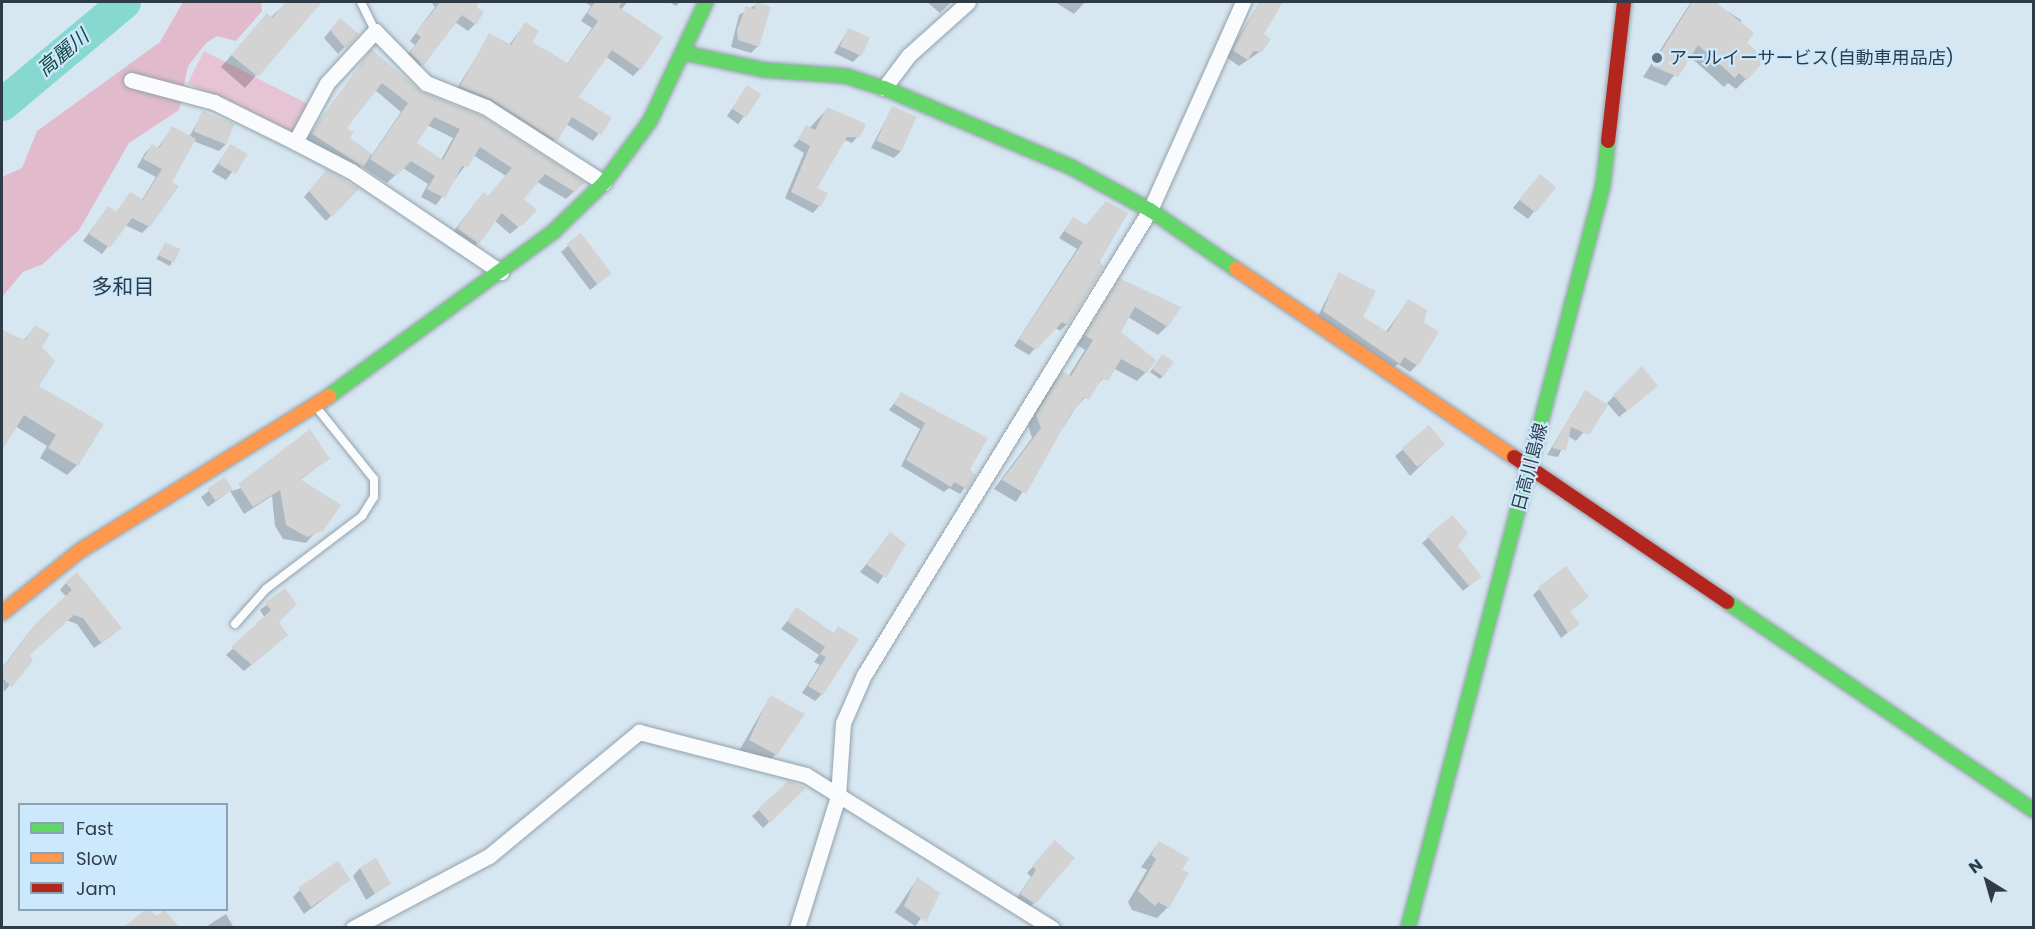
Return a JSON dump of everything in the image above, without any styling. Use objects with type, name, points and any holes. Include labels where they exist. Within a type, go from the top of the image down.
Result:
[{"type":"street","points":[[2,614],[81,550],[316,406],[501,272],[604,183],[650,121],[684,53],[706,2]]},
{"type":"street","points":[[884,88],[909,55],[968,2]]},
{"type":"street","points":[[797,927],[838,796],[843,723],[864,675],[1150,210],[1243,2]]},
{"type":"street","name":"日高川島線","points":[[1408,927],[1603,185],[1624,2]]},
{"type":"street","points":[[296,142],[327,83],[375,31],[426,83],[486,107],[604,183]]},
{"type":"street","points":[[684,53],[765,70],[846,75],[884,88],[1071,167],[1150,210],[2034,811]]},
{"type":"street","points":[[131,81],[214,102],[296,142],[351,171],[501,272]]},
{"type":"street","points":[[352,927],[489,856],[639,732],[797,772],[1052,927]]},
{"type":"lane","points":[[361,2],[375,31]]},
{"type":"lane","points":[[235,624],[266,589],[362,516],[374,497],[374,479],[316,406]]},
{"type":"shaded area","points":[[183,2],[261,2],[262,11],[236,41],[217,36],[206,43],[188,66],[179,110],[129,143],[79,230],[43,264],[23,272],[2,297],[2,177],[22,168],[37,131],[160,42]]},
{"type":"shaded area","points":[[204,51],[310,105],[294,137],[188,83]]},
{"type":"building","points":[[286,2],[322,2],[258,77],[231,55],[267,13],[272,18]]},
{"type":"building","points":[[440,2],[479,2],[476,7],[484,12],[476,25],[462,15],[423,66],[410,52],[421,37],[416,33]]},
{"type":"building","points":[[595,2],[622,2],[619,7],[663,37],[641,70],[612,50],[579,97],[612,118],[601,135],[572,117],[557,141],[491,99],[460,86],[489,33],[511,45],[525,22],[539,31],[532,42],[568,63],[598,21],[587,13]]},
{"type":"building","points":[[757,2],[771,7],[759,47],[738,40],[737,30],[746,6],[754,9]]},
{"type":"building","points":[[1260,2],[1283,2],[1264,34],[1271,39],[1262,52],[1253,51],[1248,60],[1232,50]]},
{"type":"building","points":[[1692,2],[1716,2],[1754,33],[1747,43],[1766,59],[1747,80],[1739,73],[1735,78],[1698,45],[1678,77],[1652,66]]},
{"type":"building","points":[[340,18],[359,34],[346,49],[330,30]]},
{"type":"building","points":[[848,28],[870,38],[862,56],[840,46]]},
{"type":"building","points":[[371,49],[422,92],[482,116],[585,182],[575,192],[545,174],[524,199],[537,210],[523,225],[518,227],[502,213],[479,244],[457,228],[483,192],[488,196],[512,168],[480,147],[468,167],[462,166],[445,198],[427,189],[435,176],[411,161],[396,176],[370,159],[408,103],[382,83],[347,128],[354,132],[350,138],[372,154],[363,167],[311,133]],"holes":[[[434,117],[460,129],[443,160],[417,143]]]},
{"type":"building","points":[[747,85],[761,94],[746,118],[732,108]]},
{"type":"building","points":[[892,106],[917,117],[901,152],[877,141]]},
{"type":"building","points":[[827,107],[866,124],[860,137],[847,137],[817,188],[828,193],[821,207],[791,192],[810,146],[798,139],[806,125],[815,130]]},
{"type":"building","points":[[202,111],[234,124],[226,145],[194,131]]},
{"type":"building","points":[[172,126],[196,139],[172,182],[179,186],[150,227],[132,218],[110,248],[89,234],[108,206],[117,212],[130,192],[143,200],[162,169],[143,159],[152,144],[159,148]]},
{"type":"building","points":[[230,144],[247,154],[236,174],[218,164]]},
{"type":"building","points":[[327,169],[359,189],[332,217],[309,191]]},
{"type":"building","points":[[1540,174],[1556,187],[1536,213],[1519,200]]},
{"type":"building","points":[[1106,201],[1128,213],[1099,263],[1104,266],[1068,325],[1062,322],[1036,350],[1019,339],[1083,242],[1064,231],[1073,217],[1086,225]]},
{"type":"building","points":[[581,233],[612,274],[597,285],[567,244]]},
{"type":"building","points":[[165,242],[180,249],[174,263],[159,256]]},
{"type":"building","points":[[1338,272],[1376,291],[1363,317],[1388,332],[1408,299],[1427,310],[1424,322],[1439,332],[1418,366],[1404,357],[1400,364],[1323,311]]},
{"type":"building","points":[[1119,278],[1181,307],[1168,327],[1135,307],[1121,332],[1156,360],[1147,373],[1121,359],[1108,381],[1102,378],[1089,400],[1084,397],[1070,415],[1026,494],[1002,480],[1041,428],[1036,415],[1062,371],[1071,376],[1093,340],[1084,335]]},
{"type":"building","points":[[35,325],[50,334],[42,347],[55,361],[39,386],[104,424],[78,466],[48,448],[56,435],[24,415],[2,450],[2,330],[25,340]]},
{"type":"building","points":[[1162,354],[1174,362],[1164,377],[1152,369]]},
{"type":"building","points":[[1642,366],[1658,386],[1627,411],[1613,395]]},
{"type":"building","points":[[1585,390],[1608,405],[1589,435],[1571,427],[1566,451],[1552,448]]},
{"type":"building","points":[[901,392],[988,438],[969,471],[976,475],[967,489],[954,482],[951,487],[906,460],[925,423],[894,404]]},
{"type":"building","points":[[1429,425],[1445,444],[1417,467],[1401,448]]},
{"type":"building","points":[[310,429],[330,459],[300,479],[341,505],[323,531],[307,537],[286,525],[280,490],[253,507],[238,484]]},
{"type":"building","points":[[225,477],[233,490],[215,501],[207,488]]},
{"type":"building","points":[[1452,515],[1468,533],[1458,546],[1482,577],[1469,586],[1427,536]]},
{"type":"building","points":[[890,532],[906,544],[886,578],[866,564]]},
{"type":"building","points":[[1566,566],[1589,597],[1570,611],[1580,624],[1568,633],[1538,587]]},
{"type":"building","points":[[77,572],[122,628],[101,643],[83,618],[74,615],[30,655],[33,661],[12,687],[2,678],[2,669],[35,624],[72,590],[65,582]]},
{"type":"building","points":[[285,588],[297,604],[279,622],[288,635],[252,665],[231,647],[271,610],[265,603]]},
{"type":"building","points":[[796,607],[834,633],[838,626],[859,639],[823,695],[808,686],[826,657],[820,654],[825,647],[787,621]]},
{"type":"building","points":[[770,695],[805,714],[777,755],[749,740]]},
{"type":"building","points":[[788,781],[806,788],[770,823],[758,809]]},
{"type":"building","points":[[1055,840],[1075,858],[1035,904],[1020,894],[1036,870],[1032,866]]},
{"type":"building","points":[[1159,841],[1189,858],[1182,870],[1189,873],[1169,908],[1158,902],[1155,906],[1138,891],[1156,859],[1151,855]]},
{"type":"building","points":[[376,858],[391,884],[375,893],[360,868]]},
{"type":"building","points":[[338,861],[351,880],[311,907],[298,888]]},
{"type":"building","points":[[917,877],[940,893],[926,922],[904,906]]},
{"type":"building","points":[[144,911],[149,911],[157,916],[166,911],[179,927],[124,927]]},
{"type":"waterway","name":"高麗川","points":[[2,104],[124,2]]},
{"type":"traffic: fast","points":[[329,396],[553,232],[604,183],[650,121],[706,2]]},
{"type":"traffic: fast","points":[[684,53],[765,70],[846,76],[884,88],[1071,167],[1150,210],[1236,269]]},
{"type":"traffic: fast","points":[[1408,928],[1603,185],[1608,141]]},
{"type":"traffic: fast","points":[[1727,602],[2034,811]]},
{"type":"traffic: slow","points":[[1236,269],[1514,457]]},
{"type":"traffic: slow","points":[[2,613],[81,550],[329,396]]},
{"type":"traffic: jam","points":[[1608,141],[1624,2]]},
{"type":"traffic: jam","points":[[1514,457],[1727,602]]},
{"type":"place","name":"アールイーサービス(自動車用品店)","points":[[1657,58]]},
{"type":"district","name":"多和目","points":[[123,287]]}]
